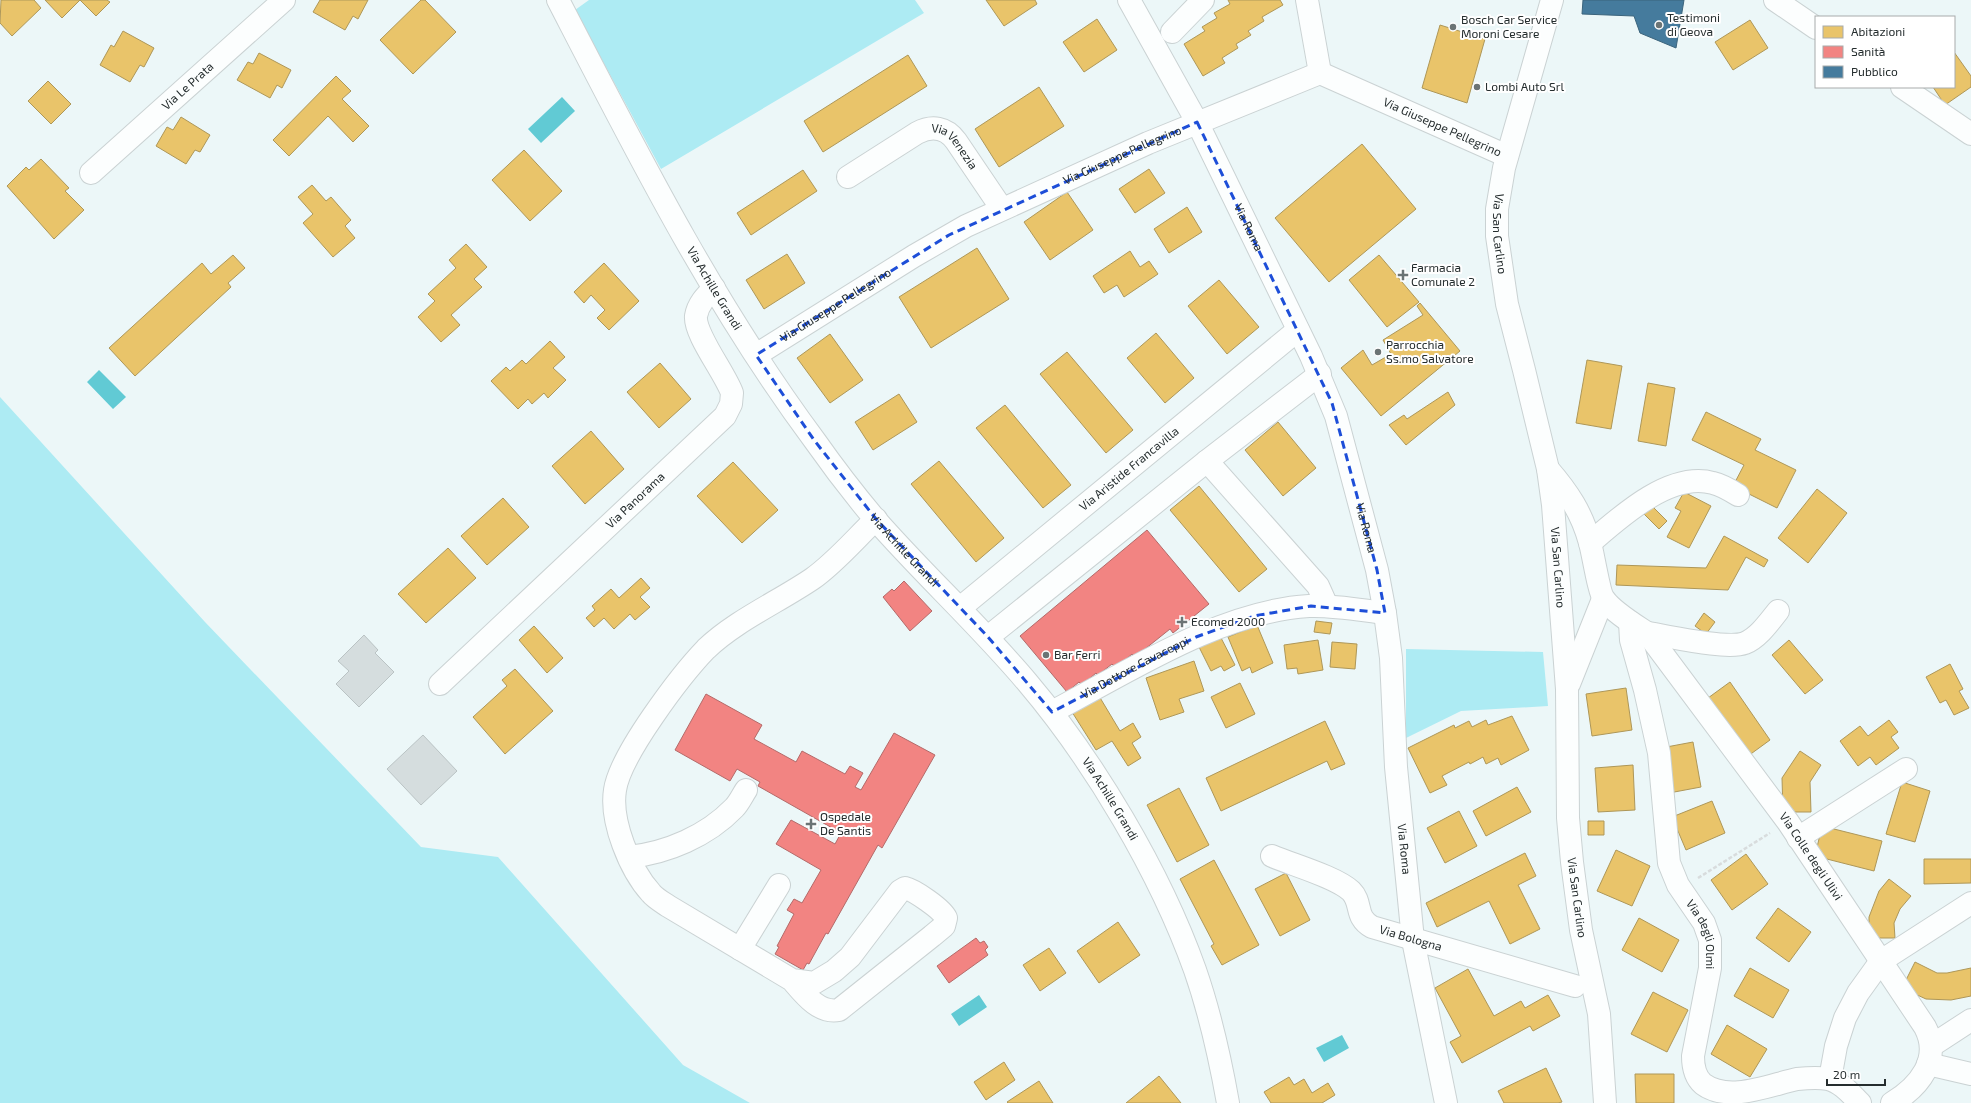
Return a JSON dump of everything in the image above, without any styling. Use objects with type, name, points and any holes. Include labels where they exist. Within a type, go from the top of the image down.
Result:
[{"type":"street","name":"Via Le Prata","points":[[91,173],[284,0]]},
{"type":"street","name":"Via Achille Grandi","points":[[558,0],[642,162],[714,288],[756,355],[814,440],[876,519],[988,637],[1052,712],[1114,806],[1165,897],[1186,946],[1202,992],[1220,1059],[1228,1103]]},
{"type":"street","name":"Via Roma","points":[[1129,0],[1197,122],[1320,374],[1339,427],[1376,570],[1385,614],[1391,658],[1396,767],[1413,940],[1446,1103]]},
{"type":"street","points":[[1172,32],[1203,0]]},
{"type":"street","points":[[1307,0],[1320,73]]},
{"type":"street","name":"Via San Carlino","points":[[1552,0],[1507,156],[1497,209],[1499,255],[1506,304],[1548,469],[1553,506],[1568,689],[1568,818],[1581,930],[1599,1014],[1605,1103]]},
{"type":"street","points":[[1775,0],[1815,27]]},
{"type":"street","name":"Via Giuseppe Pellegrino","points":[[756,355],[932,245],[1002,209],[1197,122],[1320,73],[1507,156]]},
{"type":"street","points":[[1903,88],[1971,134]]},
{"type":"street","name":"Via Venezia","points":[[848,177],[917,133],[927,129],[938,128],[948,132],[956,140],[1002,209]]},
{"type":"street","name":"Via Panorama","points":[[440,684],[725,416],[731,404],[732,393],[696,324],[697,311],[702,301],[714,288]]},
{"type":"street","name":"Via Aristide Francavilla","points":[[960,608],[1298,330]]},
{"type":"street","points":[[988,637],[1207,461],[1320,374]]},
{"type":"street","points":[[1207,461],[1318,586],[1327,606]]},
{"type":"street","name":"Via San Carlino","points":[[1548,469],[1574,502],[1590,542],[1603,599],[1568,689]]},
{"type":"street","points":[[1590,542],[1630,510],[1652,496],[1673,486],[1703,481],[1722,486],[1738,495]]},
{"type":"street","points":[[792,980],[814,983],[834,971],[850,957],[900,891],[905,888],[910,889],[941,911],[946,918],[944,926],[932,936],[839,1010],[830,1012],[807,997],[792,980],[668,906],[651,894],[636,873],[622,841],[614,810],[615,790],[619,774],[639,739],[664,702],[707,649],[731,630],[813,578],[876,519]]},
{"type":"street","points":[[1603,599],[1639,627],[1724,644],[1738,644],[1746,642],[1758,634],[1778,611]]},
{"type":"street","name":"Via Dottore Cavaceppi","points":[[1052,712],[1174,648],[1217,628],[1279,610],[1327,606],[1385,614]]},
{"type":"street","name":"Via Colle degli Ulivi","points":[[1639,627],[1793,830],[1924,1027],[1930,1055]]},
{"type":"street","name":"Via degli Olmi","points":[[1639,627],[1631,640],[1645,690],[1659,753],[1669,863],[1681,889],[1704,923],[1710,940],[1710,968],[1693,1056],[1694,1070],[1700,1082],[1714,1092],[1727,1095],[1759,1090],[1796,1080],[1819,1078],[1830,1079]]},
{"type":"street","points":[[1793,830],[1906,769]]},
{"type":"street","points":[[629,857],[646,855],[676,845],[706,830],[734,808],[746,790]]},
{"type":"street","name":"Via Bologna","points":[[1272,856],[1347,888],[1356,899],[1360,915],[1368,925],[1413,940],[1576,986]]},
{"type":"street","points":[[740,949],[778,885]]},
{"type":"street","points":[[1860,1103],[1844,1087],[1830,1079],[1837,1042],[1845,1018],[1858,993],[1881,961],[1971,904]]},
{"type":"street","points":[[1892,1103],[1914,1087],[1923,1075],[1930,1055],[1971,1020]]},
{"type":"street","points":[[1930,1055],[1971,1074]]},
{"type":"path","points":[[1681,889],[1793,830]]},
{"type":"highlighted area","points":[[1197,122],[1332,403],[1377,570],[1385,613],[1311,606],[1254,616],[1196,637],[1052,712],[988,637],[876,519],[814,440],[756,355],[949,235]]},
{"type":"shaded area","points":[[589,0],[915,0],[924,13],[661,169],[575,10]]},
{"type":"shaded area","points":[[562,97],[575,111],[541,143],[528,129]]},
{"type":"shaded area","points":[[99,370],[126,397],[113,409],[87,382]]},
{"type":"shaded area","points":[[0,397],[205,622],[421,847],[498,857],[683,1065],[750,1103],[0,1103]]},
{"type":"shaded area","points":[[1406,649],[1543,652],[1548,706],[1461,711],[1406,738]]},
{"type":"shaded area","points":[[979,995],[987,1007],[959,1026],[951,1014]]},
{"type":"shaded area","points":[[1342,1035],[1349,1048],[1324,1062],[1316,1048]]},
{"type":"building: Abitazioni","points":[[1,0],[34,0],[41,8],[12,36],[0,23]]},
{"type":"building: Abitazioni","points":[[45,0],[80,0],[62,18]]},
{"type":"building: Abitazioni","points":[[80,0],[107,0],[110,2],[96,16]]},
{"type":"building: Abitazioni","points":[[320,0],[368,0],[358,19],[353,16],[345,30],[313,12]]},
{"type":"building: Abitazioni","points":[[421,0],[425,0],[456,32],[413,74],[380,40]]},
{"type":"building: Abitazioni","points":[[986,0],[1035,0],[1037,4],[1004,26]]},
{"type":"building: Abitazioni","points":[[1228,0],[1280,0],[1283,5],[1262,17],[1264,21],[1248,31],[1251,35],[1236,44],[1238,48],[1222,58],[1225,63],[1203,76],[1184,44],[1205,31],[1202,27],[1217,18],[1214,13],[1230,4]]},
{"type":"building: Abitazioni","points":[[1097,19],[1117,50],[1084,72],[1063,42]]},
{"type":"building: Abitazioni","points":[[1750,20],[1768,48],[1733,70],[1715,42]]},
{"type":"building: Abitazioni","points":[[1440,25],[1485,39],[1467,103],[1422,88]]},
{"type":"building: Abitazioni","points":[[123,31],[154,48],[144,67],[140,65],[130,82],[100,65],[111,45],[114,47]]},
{"type":"building: Abitazioni","points":[[259,53],[291,70],[282,88],[277,85],[270,98],[237,80],[248,62],[253,64]]},
{"type":"building: Abitazioni","points":[[1955,53],[1971,76],[1971,87],[1945,105],[1934,88],[1955,88]]},
{"type":"building: Abitazioni","points":[[908,55],[927,86],[823,152],[804,121]]},
{"type":"building: Abitazioni","points":[[336,76],[351,91],[342,99],[369,126],[353,142],[328,116],[289,156],[273,140]]},
{"type":"building: Abitazioni","points":[[48,81],[71,104],[51,124],[28,101]]},
{"type":"building: Abitazioni","points":[[1039,87],[1064,126],[999,167],[975,129]]},
{"type":"building: Abitazioni","points":[[181,117],[210,135],[200,152],[195,150],[186,164],[156,146],[167,127],[173,130]]},
{"type":"building: Abitazioni","points":[[1362,144],[1416,209],[1329,282],[1275,218]]},
{"type":"building: Abitazioni","points":[[524,150],[562,191],[530,221],[492,180]]},
{"type":"building: Abitazioni","points":[[41,159],[69,188],[65,191],[84,210],[54,239],[7,186],[26,167],[29,170]]},
{"type":"building: Abitazioni","points":[[1149,169],[1165,193],[1135,213],[1119,189]]},
{"type":"building: Abitazioni","points":[[803,170],[817,191],[751,235],[737,213]]},
{"type":"building: Abitazioni","points":[[312,185],[326,201],[331,197],[351,220],[345,226],[355,238],[333,257],[303,223],[313,214],[298,197]]},
{"type":"building: Abitazioni","points":[[1067,192],[1093,230],[1050,260],[1024,222]]},
{"type":"building: Abitazioni","points":[[1187,207],[1202,232],[1169,253],[1154,229]]},
{"type":"building: Abitazioni","points":[[466,244],[487,267],[474,279],[482,287],[451,315],[460,325],[441,342],[418,317],[435,301],[428,294],[456,268],[449,260]]},
{"type":"building: Abitazioni","points":[[977,248],[1009,299],[931,348],[899,297]]},
{"type":"building: Abitazioni","points":[[1130,251],[1140,267],[1149,261],[1158,274],[1124,297],[1117,285],[1104,293],[1093,276]]},
{"type":"building: Abitazioni","points":[[787,254],[805,283],[764,309],[746,280]]},
{"type":"building: Abitazioni","points":[[233,255],[245,268],[228,283],[231,287],[135,376],[109,348],[202,263],[211,274]]},
{"type":"building: Abitazioni","points":[[1379,255],[1419,302],[1387,327],[1349,280]]},
{"type":"building: Abitazioni","points":[[604,263],[639,301],[609,330],[597,318],[605,310],[591,295],[584,303],[574,292]]},
{"type":"building: Abitazioni","points":[[1219,280],[1259,327],[1227,354],[1188,306]]},
{"type":"building: Abitazioni","points":[[1420,303],[1460,351],[1381,416],[1341,368],[1363,350],[1372,365],[1391,354],[1383,340],[1423,315],[1417,306]]},
{"type":"building: Abitazioni","points":[[1156,333],[1194,378],[1165,403],[1127,358]]},
{"type":"building: Abitazioni","points":[[830,334],[863,380],[830,403],[797,358]]},
{"type":"building: Abitazioni","points":[[550,341],[565,357],[553,368],[566,380],[548,398],[544,393],[532,404],[528,399],[518,409],[491,381],[506,367],[510,371],[522,360],[526,364]]},
{"type":"building: Abitazioni","points":[[1067,352],[1133,430],[1106,453],[1040,374]]},
{"type":"building: Abitazioni","points":[[1587,360],[1622,366],[1611,429],[1576,423]]},
{"type":"building: Abitazioni","points":[[660,363],[691,399],[659,428],[627,392]]},
{"type":"building: Abitazioni","points":[[1648,383],[1675,388],[1666,446],[1638,441]]},
{"type":"building: Abitazioni","points":[[1448,392],[1455,405],[1406,445],[1389,425],[1404,415],[1407,419]]},
{"type":"building: Abitazioni","points":[[899,394],[917,422],[873,450],[855,422]]},
{"type":"building: Abitazioni","points":[[1005,405],[1071,485],[1043,508],[976,428]]},
{"type":"building: Abitazioni","points":[[1706,412],[1761,439],[1755,450],[1796,470],[1777,508],[1733,486],[1744,465],[1692,440]]},
{"type":"building: Abitazioni","points":[[1278,422],[1316,468],[1283,496],[1245,450]]},
{"type":"building: Abitazioni","points":[[591,431],[624,469],[585,504],[552,466]]},
{"type":"building: Abitazioni","points":[[939,461],[1004,538],[976,562],[911,484]]},
{"type":"building: Abitazioni","points":[[733,462],[778,510],[742,543],[697,496]]},
{"type":"building: Abitazioni","points":[[1199,486],[1267,569],[1239,592],[1170,510]]},
{"type":"building: Abitazioni","points":[[1817,489],[1847,513],[1808,563],[1778,538]]},
{"type":"building: Abitazioni","points":[[1684,492],[1711,506],[1689,548],[1667,537],[1681,511],[1675,508]]},
{"type":"building: Abitazioni","points":[[503,498],[529,527],[487,565],[461,536]]},
{"type":"building: Abitazioni","points":[[1648,502],[1667,521],[1659,529],[1640,510]]},
{"type":"building: Abitazioni","points":[[1724,536],[1768,560],[1764,567],[1746,557],[1728,590],[1616,585],[1617,565],[1706,568]]},
{"type":"building: Abitazioni","points":[[448,548],[476,578],[426,623],[398,594]]},
{"type":"building: Abitazioni","points":[[641,578],[650,588],[640,597],[650,607],[635,620],[630,614],[614,629],[604,618],[594,627],[586,618],[595,610],[592,606],[611,589],[619,598]]},
{"type":"building: Abitazioni","points":[[1704,613],[1715,622],[1706,634],[1695,626]]},
{"type":"building: Abitazioni","points":[[1316,621],[1332,623],[1330,634],[1314,632]]},
{"type":"building: Abitazioni","points":[[1257,625],[1273,663],[1252,673],[1250,667],[1242,671],[1228,637]]},
{"type":"building: Abitazioni","points":[[534,626],[563,658],[547,673],[519,640]]},
{"type":"building: Abitazioni","points":[[1219,634],[1235,665],[1224,671],[1221,666],[1211,671],[1198,645]]},
{"type":"building: Abitazioni","points":[[1318,640],[1323,670],[1298,674],[1297,668],[1287,669],[1284,645]]},
{"type":"building: Abitazioni","points":[[1789,640],[1823,680],[1805,694],[1772,655]]},
{"type":"building: Abitazioni","points":[[1332,642],[1357,644],[1355,669],[1330,667]]},
{"type":"building: Abitazioni","points":[[1194,661],[1204,691],[1179,699],[1184,712],[1160,720],[1146,678]]},
{"type":"building: Abitazioni","points":[[1950,664],[1963,689],[1959,691],[1969,708],[1954,715],[1946,700],[1940,703],[1926,677]]},
{"type":"building: Abitazioni","points":[[515,669],[553,711],[505,754],[473,717],[507,686],[502,680]]},
{"type":"building: Abitazioni","points":[[1730,682],[1770,740],[1748,756],[1708,698]]},
{"type":"building: Abitazioni","points":[[1240,683],[1255,714],[1226,728],[1211,697]]},
{"type":"building: Abitazioni","points":[[1626,688],[1632,730],[1592,736],[1586,694]]},
{"type":"building: Abitazioni","points":[[1099,696],[1120,731],[1133,723],[1141,737],[1132,743],[1141,758],[1128,766],[1112,741],[1096,750],[1072,712]]},
{"type":"building: Abitazioni","points":[[1512,716],[1529,750],[1501,765],[1498,758],[1486,764],[1483,757],[1470,764],[1469,762],[1442,776],[1447,785],[1430,793],[1408,748],[1454,725],[1455,728],[1469,721],[1472,727],[1486,720],[1488,725]]},
{"type":"building: Abitazioni","points":[[1889,720],[1898,732],[1891,737],[1899,748],[1876,765],[1870,757],[1858,766],[1840,741],[1860,726],[1868,736]]},
{"type":"building: Abitazioni","points":[[1325,721],[1345,764],[1331,770],[1327,761],[1221,811],[1206,778]]},
{"type":"building: Abitazioni","points":[[1693,742],[1701,787],[1669,793],[1661,748]]},
{"type":"building: Abitazioni","points":[[1800,751],[1821,765],[1810,782],[1811,812],[1783,812],[1782,778]]},
{"type":"building: Abitazioni","points":[[1633,765],[1635,810],[1598,812],[1595,768]]},
{"type":"building: Abitazioni","points":[[1902,782],[1930,791],[1915,842],[1886,834]]},
{"type":"building: Abitazioni","points":[[1517,787],[1531,812],[1486,836],[1473,811]]},
{"type":"building: Abitazioni","points":[[1179,788],[1209,845],[1177,862],[1147,805]]},
{"type":"building: Abitazioni","points":[[1712,801],[1725,833],[1686,850],[1672,817]]},
{"type":"building: Abitazioni","points":[[1459,811],[1477,846],[1445,863],[1427,828]]},
{"type":"building: Abitazioni","points":[[1588,821],[1604,821],[1604,835],[1588,835]]},
{"type":"building: Abitazioni","points":[[1822,826],[1882,841],[1874,871],[1815,856]]},
{"type":"building: Abitazioni","points":[[1616,850],[1650,866],[1632,906],[1597,891]]},
{"type":"building: Abitazioni","points":[[1525,853],[1536,876],[1518,885],[1540,929],[1510,944],[1489,901],[1437,927],[1426,903]]},
{"type":"building: Abitazioni","points":[[1746,854],[1768,884],[1732,910],[1711,880]]},
{"type":"building: Abitazioni","points":[[1924,859],[1971,859],[1971,883],[1924,884]]},
{"type":"building: Abitazioni","points":[[1214,860],[1259,945],[1222,965],[1211,946],[1214,944],[1180,879]]},
{"type":"building: Abitazioni","points":[[1286,873],[1310,920],[1280,936],[1255,889]]},
{"type":"building: Abitazioni","points":[[1889,879],[1911,896],[1900,909],[1894,923],[1895,938],[1869,938],[1869,917],[1879,891]]},
{"type":"building: Abitazioni","points":[[1778,908],[1811,932],[1789,962],[1756,938]]},
{"type":"building: Abitazioni","points":[[1639,918],[1679,940],[1662,972],[1622,950]]},
{"type":"building: Abitazioni","points":[[1118,922],[1140,955],[1099,983],[1077,951]]},
{"type":"building: Abitazioni","points":[[1049,948],[1066,973],[1040,991],[1023,965]]},
{"type":"building: Abitazioni","points":[[1915,962],[1937,973],[1947,973],[1971,968],[1971,996],[1951,1000],[1926,999],[1902,988]]},
{"type":"building: Abitazioni","points":[[1750,968],[1789,990],[1773,1018],[1734,996]]},
{"type":"building: Abitazioni","points":[[1468,969],[1494,1016],[1521,1001],[1525,1008],[1548,995],[1560,1016],[1533,1031],[1530,1026],[1462,1063],[1450,1042],[1461,1036],[1435,988]]},
{"type":"building: Abitazioni","points":[[1653,992],[1688,1010],[1667,1052],[1631,1034]]},
{"type":"building: Abitazioni","points":[[1727,1025],[1767,1049],[1750,1077],[1711,1054]]},
{"type":"building: Abitazioni","points":[[1004,1062],[1015,1080],[986,1100],[974,1082]]},
{"type":"building: Abitazioni","points":[[1546,1068],[1562,1102],[1504,1103],[1498,1091]]},
{"type":"building: Abitazioni","points":[[1635,1074],[1674,1074],[1674,1103],[1636,1103]]},
{"type":"building: Abitazioni","points":[[1159,1076],[1181,1103],[1126,1103]]},
{"type":"building: Abitazioni","points":[[1289,1077],[1294,1085],[1304,1079],[1312,1093],[1328,1083],[1335,1095],[1322,1103],[1271,1103],[1264,1092]]},
{"type":"building: Abitazioni","points":[[1039,1081],[1053,1103],[1007,1102]]},
{"type":"building: Sanità","points":[[1147,530],[1209,604],[1173,633],[1170,629],[1135,657],[1132,654],[1116,668],[1112,664],[1098,675],[1096,673],[1082,685],[1079,682],[1067,692],[1020,636]]},
{"type":"building: Sanità","points":[[904,581],[932,611],[910,631],[883,597],[892,589],[894,591]]},
{"type":"building: Sanità","points":[[706,694],[762,725],[754,739],[796,762],[802,751],[845,774],[850,766],[863,773],[855,787],[861,790],[894,733],[935,755],[882,848],[878,845],[828,934],[826,933],[809,964],[807,963],[803,970],[775,954],[779,947],[777,946],[794,914],[787,910],[794,899],[802,903],[821,870],[776,844],[791,820],[835,844],[841,833],[758,786],[760,782],[737,769],[730,781],[675,750]]},
{"type":"building: Sanità","points":[[976,938],[980,943],[984,941],[988,947],[985,950],[988,955],[949,983],[937,966]]},
{"type":"building: Pubblico","name":"Testimoni di Geova","points":[[1583,0],[1684,0],[1676,48],[1640,33],[1634,16],[1582,14]]},
{"type":"building: Altro","points":[[364,635],[378,650],[375,653],[394,672],[359,707],[336,684],[349,671],[338,661]]},
{"type":"building: Altro","points":[[423,735],[457,771],[421,805],[387,769]]},
{"type":"place","name":"Testimoni di Geova","points":[[1659,25]]},
{"type":"place","name":"Bosch Car Service Moroni Cesare","points":[[1453,27]]},
{"type":"place","name":"Lombi Auto Srl","points":[[1477,87]]},
{"type":"place","name":"Farmacia Comunale 2","points":[[1403,275]]},
{"type":"place","name":"Parrocchia Ss.mo Salvatore","points":[[1378,352]]},
{"type":"place","name":"Ecomed 2000","points":[[1182,622]]},
{"type":"place","name":"Bar Ferri","points":[[1046,655]]},
{"type":"place","name":"Ospedale De Santis","points":[[811,824]]}]
